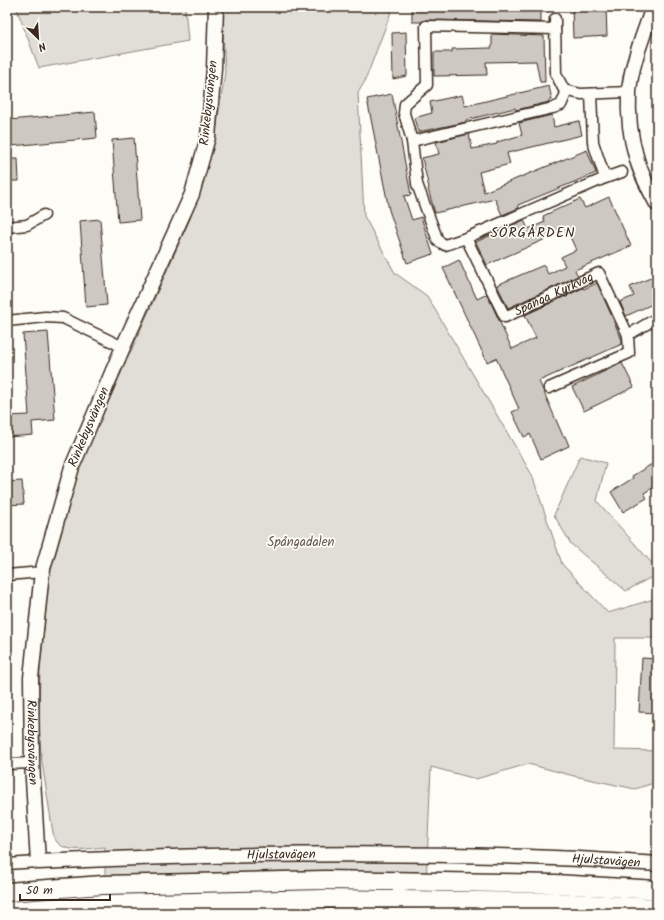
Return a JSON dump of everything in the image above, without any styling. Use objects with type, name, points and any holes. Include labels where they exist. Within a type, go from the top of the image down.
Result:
[{"type":"highway","points":[[7,892],[103,885],[325,880],[555,884],[657,890]]},
{"type":"highway","points":[[7,911],[104,904],[323,898],[556,902],[657,908]]},
{"type":"street","name":"Rinkebysvängen","points":[[38,862],[32,763],[31,678],[42,572],[72,467],[123,347],[192,194],[208,137],[214,68],[216,7]]},
{"type":"street","points":[[654,7],[633,71],[629,92],[630,127],[636,157],[657,204]]},
{"type":"street","points":[[622,172],[466,238],[445,245],[438,241],[417,184],[412,141],[404,113],[405,104],[427,85],[426,26],[555,24],[556,74],[564,90],[581,94],[629,92]]},
{"type":"street","points":[[412,141],[553,108],[561,104],[567,91]]},
{"type":"street","points":[[591,94],[593,142],[605,178]]},
{"type":"street","points":[[7,227],[27,225],[44,215]]},
{"type":"street","name":"Spånga Kyrkväg","points":[[466,238],[505,317],[599,273],[628,334],[628,353],[549,388]]},
{"type":"street","points":[[7,321],[45,317],[63,318],[123,347]]},
{"type":"street","points":[[628,334],[657,318]]},
{"type":"street","points":[[7,575],[42,572]]},
{"type":"street","points":[[7,764],[32,763]]},
{"type":"street","name":"Hjulstavägen","points":[[7,864],[103,859],[323,854],[555,858],[657,864]]},
{"type":"street","name":"Hjulstavägen","points":[[555,858],[657,855]]},
{"type":"green space","points":[[16,7],[185,7],[188,41],[39,68]]},
{"type":"green space","name":"Spångadalen","points":[[222,7],[393,7],[365,81],[358,93],[364,216],[395,273],[427,296],[532,475],[562,564],[608,613],[657,598],[657,638],[615,638],[614,750],[657,751],[657,782],[635,789],[574,776],[528,764],[476,779],[431,767],[425,910],[306,913],[105,913],[105,847],[80,849],[67,848],[61,846],[57,842],[53,833],[41,756],[39,722],[40,668],[49,578],[80,465],[190,219],[215,138],[225,72]]},
{"type":"green space","points":[[580,456],[606,463],[597,501],[657,569],[657,574],[626,591],[571,544],[554,515]]},
{"type":"building","points":[[412,7],[541,7],[541,22],[426,20],[421,22],[412,22]]},
{"type":"building","points":[[572,7],[606,7],[607,36],[573,38]]},
{"type":"building","points":[[406,32],[407,76],[393,79],[392,33]]},
{"type":"building","points":[[492,34],[544,36],[545,82],[540,82],[536,61],[486,62],[487,75],[434,76],[434,52],[452,52],[452,49],[492,48]]},
{"type":"building","points":[[549,86],[552,100],[548,101],[549,102],[516,110],[515,108],[466,120],[466,122],[418,132],[414,118],[432,113],[430,102],[462,95],[465,106]]},
{"type":"building","points":[[392,94],[411,195],[404,196],[412,220],[421,217],[433,254],[407,263],[389,210],[367,99]]},
{"type":"building","points":[[95,112],[97,138],[11,146],[9,120]]},
{"type":"building","points":[[552,115],[554,127],[579,121],[582,135],[507,153],[510,164],[479,172],[484,192],[587,150],[596,173],[518,205],[519,208],[502,215],[495,199],[435,213],[428,189],[422,158],[439,154],[436,142],[469,134],[472,149],[497,144],[497,142],[522,135],[519,123]]},
{"type":"building","points":[[134,138],[140,220],[118,222],[112,140]]},
{"type":"building","points":[[7,159],[18,159],[19,181],[7,181]]},
{"type":"building","points":[[609,197],[631,246],[575,270],[578,276],[508,308],[497,285],[544,265],[548,274],[565,266],[561,257],[576,250],[567,230],[487,265],[476,242],[524,220],[528,229],[545,222],[543,216],[580,199],[585,208]]},
{"type":"building","points":[[100,219],[107,305],[86,307],[80,221]]},
{"type":"building","points":[[459,260],[477,299],[487,294],[512,349],[536,338],[525,315],[597,283],[622,340],[622,344],[539,381],[563,436],[565,436],[569,446],[541,459],[530,434],[524,437],[512,412],[519,409],[496,358],[487,362],[443,268]]},
{"type":"building","points":[[657,275],[657,302],[626,316],[620,302],[634,296],[630,287]]},
{"type":"building","points":[[48,332],[55,420],[32,422],[33,435],[7,437],[7,416],[29,415],[23,334]]},
{"type":"building","points":[[622,363],[634,387],[584,411],[572,387]]},
{"type":"building","points":[[657,461],[657,485],[644,493],[647,498],[623,512],[611,492],[633,478],[632,476]]},
{"type":"building","points":[[22,481],[24,504],[7,505],[7,482]]},
{"type":"building","points":[[642,658],[657,659],[657,713],[639,712]]},
{"type":"district","name":"SÖRGÅRDEN","points":[[533,233]]}]
